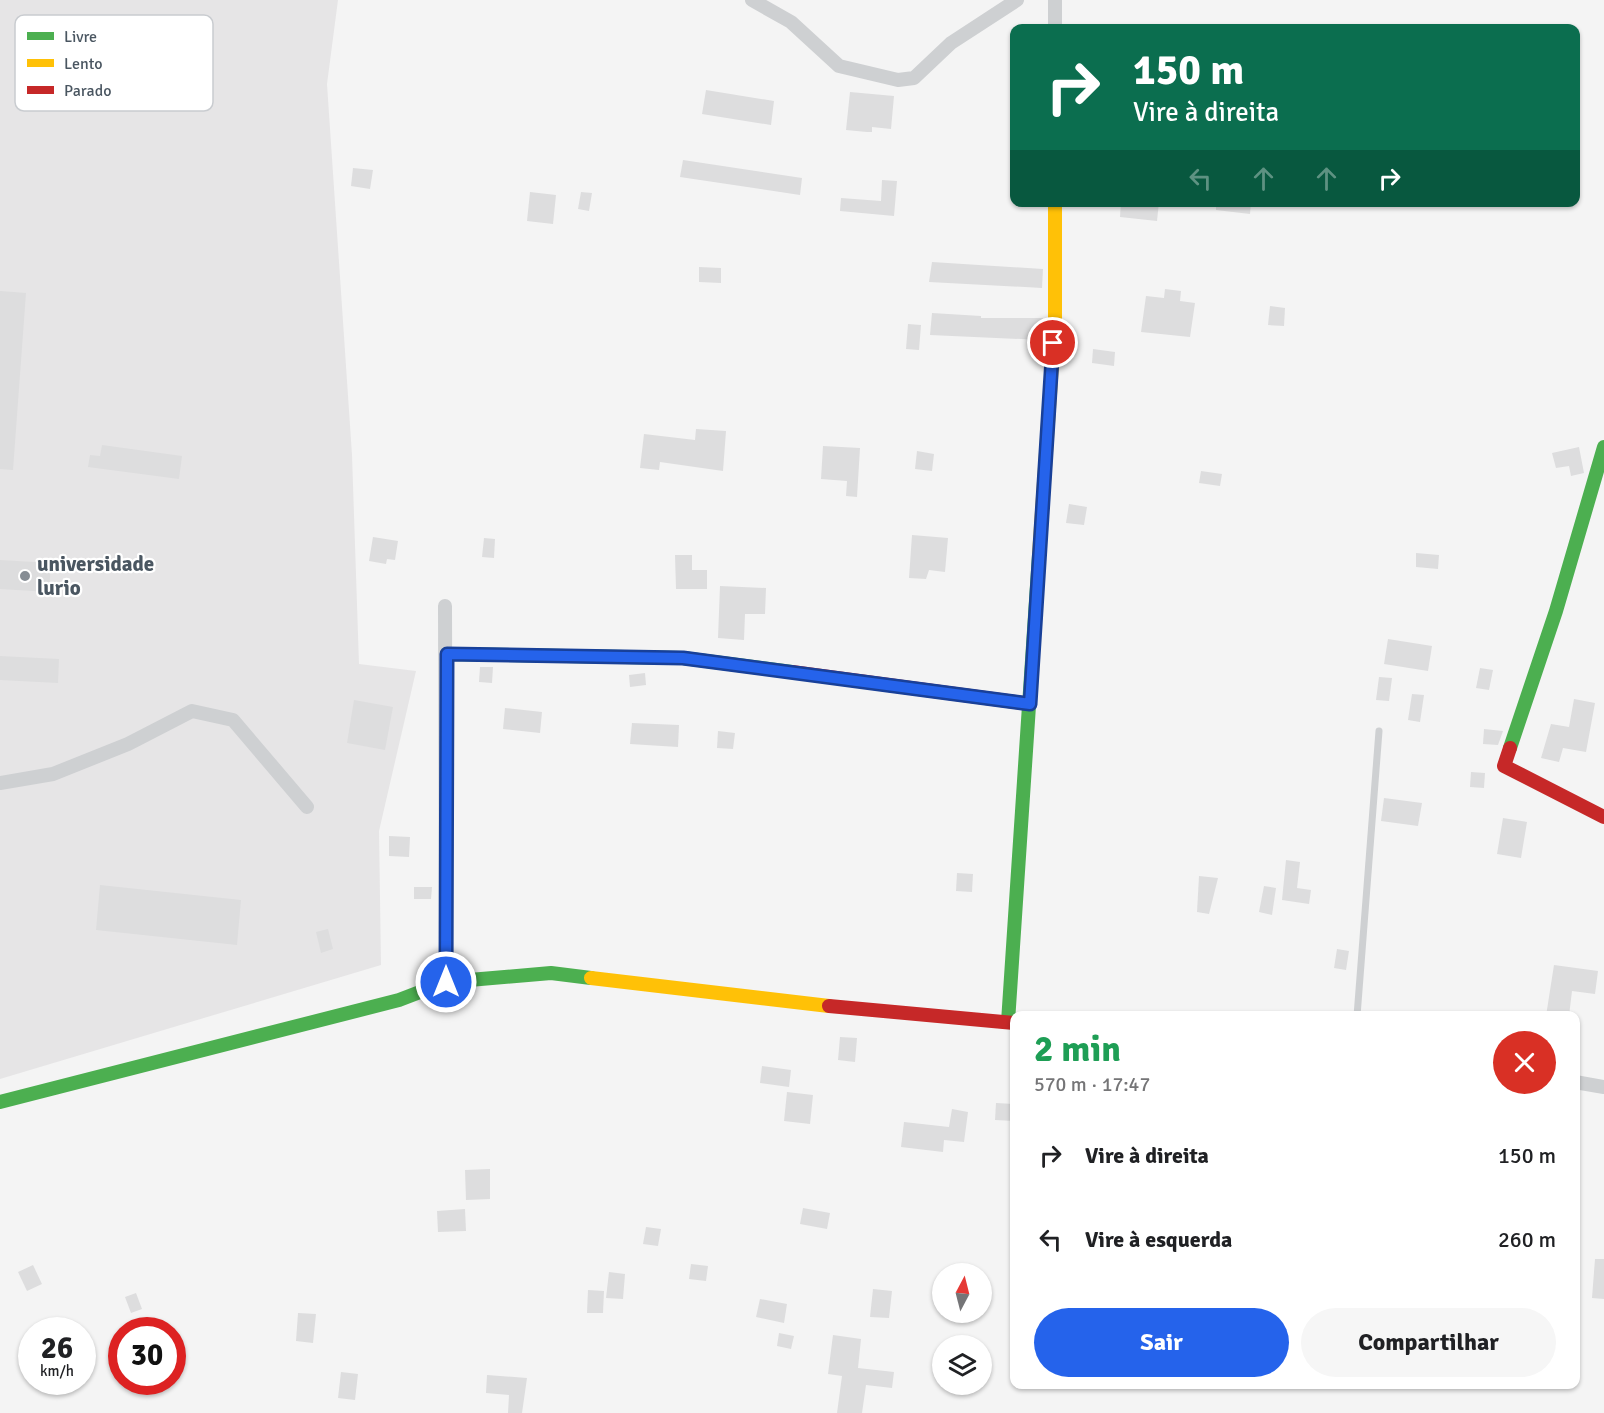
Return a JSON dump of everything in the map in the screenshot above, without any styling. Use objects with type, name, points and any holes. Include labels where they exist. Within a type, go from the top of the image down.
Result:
[{"type":"street","points":[[752,0],[791,22],[839,66],[898,80],[915,78],[951,43],[1011,2]]},
{"type":"street","points":[[1055,0],[1055,24]]},
{"type":"street","points":[[1012,1011],[1054,321],[1055,207]]},
{"type":"street","points":[[1604,447],[1556,611],[1504,766],[1604,817]]},
{"type":"street","points":[[445,606],[447,654],[446,982]]},
{"type":"street","points":[[447,654],[683,658],[1030,704]]},
{"type":"street","points":[[0,783],[53,774],[128,744],[192,711],[233,720],[307,807]]},
{"type":"street","points":[[0,1101],[399,1000],[446,982],[551,974],[796,1003],[1010,1022]]},
{"type":"street","points":[[1580,1083],[1604,1087]]},
{"type":"lane","points":[[1357,1011],[1379,731]]},
{"type":"shaded area","points":[[0,0],[338,0],[327,84],[352,455],[359,664],[416,671],[379,831],[381,965],[0,1079]]},
{"type":"building","points":[[706,90],[774,101],[771,125],[702,114]]},
{"type":"building","points":[[850,92],[894,96],[891,129],[872,127],[872,132],[846,130]]},
{"type":"building","points":[[683,160],[802,178],[800,195],[680,177]]},
{"type":"building","points":[[353,168],[373,170],[370,189],[351,186]]},
{"type":"building","points":[[882,180],[897,181],[894,216],[840,211],[841,198],[881,201]]},
{"type":"building","points":[[530,192],[556,195],[553,224],[527,221]]},
{"type":"building","points":[[581,192],[592,193],[589,211],[578,209]]},
{"type":"building","points":[[1121,207],[1158,207],[1157,221],[1120,217]]},
{"type":"building","points":[[1216,207],[1251,207],[1250,214],[1216,210]]},
{"type":"building","points":[[932,262],[1043,269],[1042,288],[929,282]]},
{"type":"building","points":[[699,267],[721,268],[721,283],[699,282]]},
{"type":"building","points":[[1165,289],[1181,291],[1180,301],[1195,303],[1190,337],[1141,332],[1146,296],[1164,298]]},
{"type":"building","points":[[0,291],[26,293],[13,470],[0,469]]},
{"type":"building","points":[[1270,306],[1285,308],[1284,326],[1268,325]]},
{"type":"building","points":[[932,313],[981,316],[981,318],[1043,318],[1042,340],[930,335]]},
{"type":"building","points":[[908,324],[921,325],[919,350],[906,349]]},
{"type":"building","points":[[1093,349],[1115,352],[1114,366],[1092,363]]},
{"type":"building","points":[[696,429],[726,431],[723,471],[660,462],[659,470],[640,468],[644,434],[695,440]]},
{"type":"building","points":[[102,445],[182,456],[179,479],[88,467],[90,455],[100,456]]},
{"type":"building","points":[[823,446],[860,448],[857,497],[846,496],[847,481],[821,479]]},
{"type":"building","points":[[1579,447],[1584,473],[1571,476],[1569,466],[1556,468],[1552,453]]},
{"type":"building","points":[[917,451],[934,454],[932,471],[915,469]]},
{"type":"building","points":[[1201,471],[1222,474],[1220,486],[1199,483]]},
{"type":"building","points":[[1069,504],[1087,507],[1084,525],[1066,523]]},
{"type":"building","points":[[912,535],[948,538],[945,572],[929,570],[926,579],[909,578]]},
{"type":"building","points":[[373,537],[398,541],[395,560],[387,559],[386,564],[369,561]]},
{"type":"building","points":[[484,538],[495,539],[494,558],[482,557]]},
{"type":"building","points":[[1416,553],[1439,555],[1438,569],[1416,567]]},
{"type":"building","points":[[675,555],[692,555],[692,570],[707,570],[707,589],[676,589]]},
{"type":"building","name":"universidade lurio","points":[[0,560],[51,563],[49,592],[0,589]]},
{"type":"building","points":[[720,586],[766,588],[765,614],[745,614],[744,640],[718,638]]},
{"type":"building","points":[[1388,639],[1432,646],[1428,671],[1384,664]]},
{"type":"building","points":[[0,656],[59,659],[58,683],[0,680]]},
{"type":"building","points":[[480,667],[493,667],[492,683],[479,682]]},
{"type":"building","points":[[1480,668],[1493,670],[1489,690],[1476,688]]},
{"type":"building","points":[[645,673],[646,685],[630,687],[629,675]]},
{"type":"building","points":[[1379,677],[1392,678],[1389,701],[1376,700]]},
{"type":"building","points":[[1412,694],[1424,695],[1420,722],[1408,720]]},
{"type":"building","points":[[1574,699],[1595,703],[1586,752],[1563,748],[1559,762],[1541,758],[1551,724],[1569,727]]},
{"type":"building","points":[[354,700],[393,707],[385,750],[347,743]]},
{"type":"building","points":[[505,708],[542,712],[540,733],[503,729]]},
{"type":"building","points":[[632,723],[679,725],[678,747],[630,744]]},
{"type":"building","points":[[1484,729],[1503,731],[1498,745],[1483,744]]},
{"type":"building","points":[[718,731],[735,733],[733,749],[717,748]]},
{"type":"building","points":[[1471,772],[1485,773],[1484,788],[1470,787]]},
{"type":"building","points":[[1384,798],[1422,803],[1418,826],[1381,821]]},
{"type":"building","points":[[1503,818],[1527,822],[1521,858],[1497,854]]},
{"type":"building","points":[[389,836],[410,837],[409,857],[389,856]]},
{"type":"building","points":[[1286,860],[1300,862],[1297,888],[1311,890],[1309,904],[1282,900]]},
{"type":"building","points":[[957,873],[973,874],[972,892],[956,891]]},
{"type":"building","points":[[1199,876],[1218,878],[1209,914],[1197,912]]},
{"type":"building","points":[[100,885],[241,900],[237,945],[96,930]]},
{"type":"building","points":[[1264,886],[1276,888],[1272,915],[1259,912]]},
{"type":"building","points":[[414,887],[432,887],[431,899],[414,899]]},
{"type":"building","points":[[328,929],[333,949],[321,953],[316,932]]},
{"type":"building","points":[[1337,949],[1349,951],[1346,970],[1334,968]]},
{"type":"building","points":[[1554,965],[1598,971],[1595,994],[1572,991],[1570,1011],[1547,1011]]},
{"type":"building","points":[[840,1037],[857,1038],[855,1062],[838,1060]]},
{"type":"building","points":[[762,1066],[791,1070],[789,1087],[760,1083]]},
{"type":"building","points":[[787,1092],[813,1095],[810,1124],[784,1121]]},
{"type":"building","points":[[996,1103],[1010,1104],[1010,1121],[995,1120]]},
{"type":"building","points":[[952,1109],[968,1112],[964,1142],[944,1140],[943,1152],[901,1147],[904,1122],[949,1127]]},
{"type":"building","points":[[490,1169],[490,1199],[466,1200],[465,1170]]},
{"type":"building","points":[[803,1208],[830,1213],[827,1229],[800,1224]]},
{"type":"building","points":[[465,1209],[466,1231],[438,1232],[437,1211]]},
{"type":"building","points":[[646,1227],[661,1229],[658,1246],[643,1244]]},
{"type":"building","points":[[1595,1259],[1604,1259],[1604,1299],[1592,1298]]},
{"type":"building","points":[[691,1264],[708,1266],[706,1281],[689,1279]]},
{"type":"building","points":[[33,1265],[42,1284],[27,1291],[18,1272]]},
{"type":"building","points":[[609,1272],[625,1274],[623,1299],[606,1298]]},
{"type":"building","points":[[873,1289],[892,1291],[889,1318],[870,1317]]},
{"type":"building","points":[[588,1290],[604,1291],[603,1313],[587,1313]]},
{"type":"building","points":[[136,1293],[142,1309],[131,1313],[125,1297]]},
{"type":"building","points":[[760,1299],[787,1304],[784,1323],[756,1317]]},
{"type":"building","points":[[298,1313],[316,1314],[313,1343],[296,1341]]},
{"type":"building","points":[[779,1333],[794,1336],[791,1349],[777,1346]]},
{"type":"building","points":[[833,1335],[861,1339],[858,1368],[894,1372],[892,1388],[866,1385],[862,1413],[837,1413],[842,1376],[828,1374]]},
{"type":"building","points":[[341,1372],[358,1374],[355,1400],[338,1398]]},
{"type":"building","points":[[487,1375],[527,1378],[522,1413],[508,1413],[509,1395],[486,1393]]},
{"type":"traffic: fast","points":[[1510,748],[1556,611],[1604,447]]},
{"type":"traffic: fast","points":[[1008,1022],[1039,555]]},
{"type":"traffic: fast","points":[[447,654],[683,658],[792,672]]},
{"type":"traffic: fast","points":[[0,1102],[399,1000],[446,982],[551,973],[591,978]]},
{"type":"traffic: slow","points":[[1039,555],[1055,321],[1055,207]]},
{"type":"traffic: slow","points":[[591,978],[829,1006]]},
{"type":"traffic: jam","points":[[792,672],[1030,704]]},
{"type":"traffic: jam","points":[[1510,748],[1504,766],[1604,817]]},
{"type":"traffic: jam","points":[[829,1006],[1010,1023]]},
{"type":"place","name":"universidade lurio","points":[[25,576]]},
{"type":"route","points":[[446,982],[447,654],[683,658],[1030,704],[1053,343]]}]
